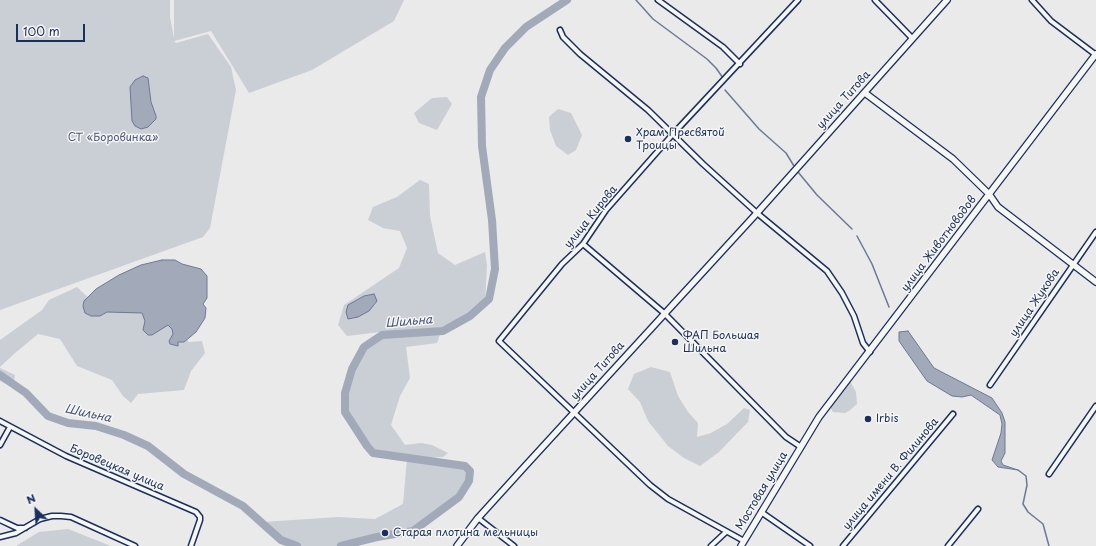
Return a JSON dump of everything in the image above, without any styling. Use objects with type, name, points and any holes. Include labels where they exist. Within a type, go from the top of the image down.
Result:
[{"type":"street","points":[[658,0],[723,47],[740,64]]},
{"type":"street","name":"улица Кирова","points":[[574,412],[499,342],[562,264],[584,244],[606,210],[673,134],[740,64],[798,0]]},
{"type":"street","points":[[875,0],[912,38]]},
{"type":"street","name":"улица Титова","points":[[457,546],[478,518],[757,213],[947,0]]},
{"type":"street","points":[[1032,0],[1051,22],[1096,55]]},
{"type":"street","points":[[560,30],[563,37],[580,54],[648,110],[703,164],[757,213],[827,271],[842,293],[854,316],[863,343],[870,352]]},
{"type":"street","name":"улица Животноводов","points":[[801,447],[819,417],[1096,55]]},
{"type":"street","points":[[864,93],[953,159],[989,194],[998,207],[1096,282]]},
{"type":"street","name":"улица Жукова","points":[[990,385],[1072,264],[1096,232]]},
{"type":"street","points":[[584,244],[664,313],[786,437],[801,447]]},
{"type":"street","points":[[1049,474],[1096,406]]},
{"type":"street","points":[[574,412],[650,484],[668,499],[726,532],[742,544]]},
{"type":"street","name":"улица имени В. Филинова","points":[[844,546],[953,414]]},
{"type":"street","name":"Боровецкая улица","points":[[0,421],[66,456],[196,512],[200,517],[200,520],[191,546]]},
{"type":"street","points":[[0,445],[10,427]]},
{"type":"street","name":"Мостовая улица","points":[[742,544],[801,447]]},
{"type":"street","points":[[948,546],[978,509]]},
{"type":"street","points":[[761,512],[810,546]]},
{"type":"street","points":[[0,537],[16,533],[40,519],[52,516],[71,517],[135,546]]},
{"type":"street","points":[[478,518],[514,546]]},
{"type":"street","points":[[0,520],[17,528],[25,528]]},
{"type":"street","name":"Мостовая улица","points":[[711,546],[726,532]]},
{"type":"street","points":[[801,546],[804,542]]},
{"type":"green space","name":"СТ «Боровинка»","points":[[0,0],[170,0],[170,17],[174,38],[174,0],[404,0],[394,21],[312,70],[249,93],[211,31],[174,41],[176,43],[208,34],[231,67],[236,90],[210,228],[203,237],[0,310]]},
{"type":"green space","points":[[447,97],[452,104],[437,130],[419,123],[414,113],[432,98]]},
{"type":"green space","points":[[558,109],[571,113],[582,135],[576,150],[568,155],[556,146],[550,130],[549,117]]},
{"type":"green space","points":[[420,180],[429,184],[430,216],[438,253],[455,265],[485,252],[487,265],[485,302],[466,319],[443,326],[437,343],[406,347],[410,378],[400,396],[391,425],[405,445],[421,443],[432,445],[448,453],[443,457],[411,459],[465,466],[470,471],[469,481],[459,497],[413,531],[377,537],[341,546],[297,546],[281,540],[263,522],[338,517],[375,519],[403,504],[407,459],[403,461],[367,446],[346,419],[343,387],[355,356],[368,341],[389,331],[347,336],[338,325],[344,305],[399,268],[407,248],[400,231],[383,228],[368,220],[373,207],[397,197]]},
{"type":"green space","points":[[77,287],[98,307],[136,308],[172,324],[189,342],[202,341],[205,353],[191,371],[184,390],[138,394],[131,403],[123,396],[112,380],[77,366],[60,339],[38,334],[0,367],[0,340],[42,310],[49,300]]},
{"type":"green space","points":[[651,367],[670,372],[678,396],[688,412],[698,423],[697,437],[711,433],[727,424],[744,408],[750,410],[748,422],[719,452],[700,466],[684,458],[668,446],[648,421],[640,402],[628,389],[634,374]]},
{"type":"green space","points":[[0,368],[15,375],[13,388],[0,381]]},
{"type":"green space","points":[[850,381],[856,392],[857,404],[845,413],[833,412],[830,407]]},
{"type":"green space","points":[[68,529],[111,546],[16,546],[39,532]]},
{"type":"water","points":[[143,76],[148,78],[151,102],[156,119],[148,127],[141,129],[135,126],[132,121],[130,87],[135,80]]},
{"type":"water","points":[[162,260],[175,260],[182,264],[201,269],[207,276],[207,298],[203,304],[206,308],[205,318],[196,332],[184,342],[178,342],[178,346],[170,344],[169,341],[173,334],[172,329],[168,325],[152,335],[148,335],[143,330],[145,321],[142,313],[107,312],[100,316],[91,316],[85,313],[83,306],[84,301],[96,289],[119,275],[141,265]]},
{"type":"water","points":[[374,294],[377,301],[369,311],[358,317],[348,319],[346,312],[348,305],[364,296]]},
{"type":"water","points":[[908,331],[934,368],[992,398],[1002,413],[1005,422],[1005,453],[1001,461],[1003,465],[1018,470],[998,467],[992,460],[1001,433],[1002,424],[1000,415],[971,395],[962,397],[952,396],[927,381],[899,341],[899,332]]},
{"type":"waterway","name":"Шильна","points":[[341,546],[377,537],[413,531],[459,497],[469,481],[470,471],[465,466],[373,453],[345,412],[345,393],[352,369],[364,347],[382,335],[443,331],[470,316],[489,299],[495,269],[492,220],[482,146],[481,97],[490,70],[505,48],[526,27],[567,0]]},
{"type":"waterway","points":[[636,0],[653,19],[707,59],[723,78]]},
{"type":"waterway","points":[[725,90],[759,129],[786,153],[794,166]]},
{"type":"waterway","points":[[798,172],[817,195],[852,229]]},
{"type":"waterway","points":[[857,236],[872,264],[889,307]]},
{"type":"waterway","name":"Шильна","points":[[0,375],[26,393],[48,416],[68,423],[96,426],[124,435],[148,446],[184,474],[243,506],[281,540],[297,546]]},
{"type":"waterway","points":[[1018,470],[1026,476],[1027,485],[1023,504],[1028,512],[1043,524],[1049,546]]},
{"type":"place","name":"Храм Пресвятой Троицы","points":[[628,139]]},
{"type":"place","name":"ФАП Большая Шильна","points":[[675,342]]},
{"type":"place","name":"Irbis","points":[[868,419]]},
{"type":"place","name":"Старая плотина мельницы","points":[[385,533]]}]
